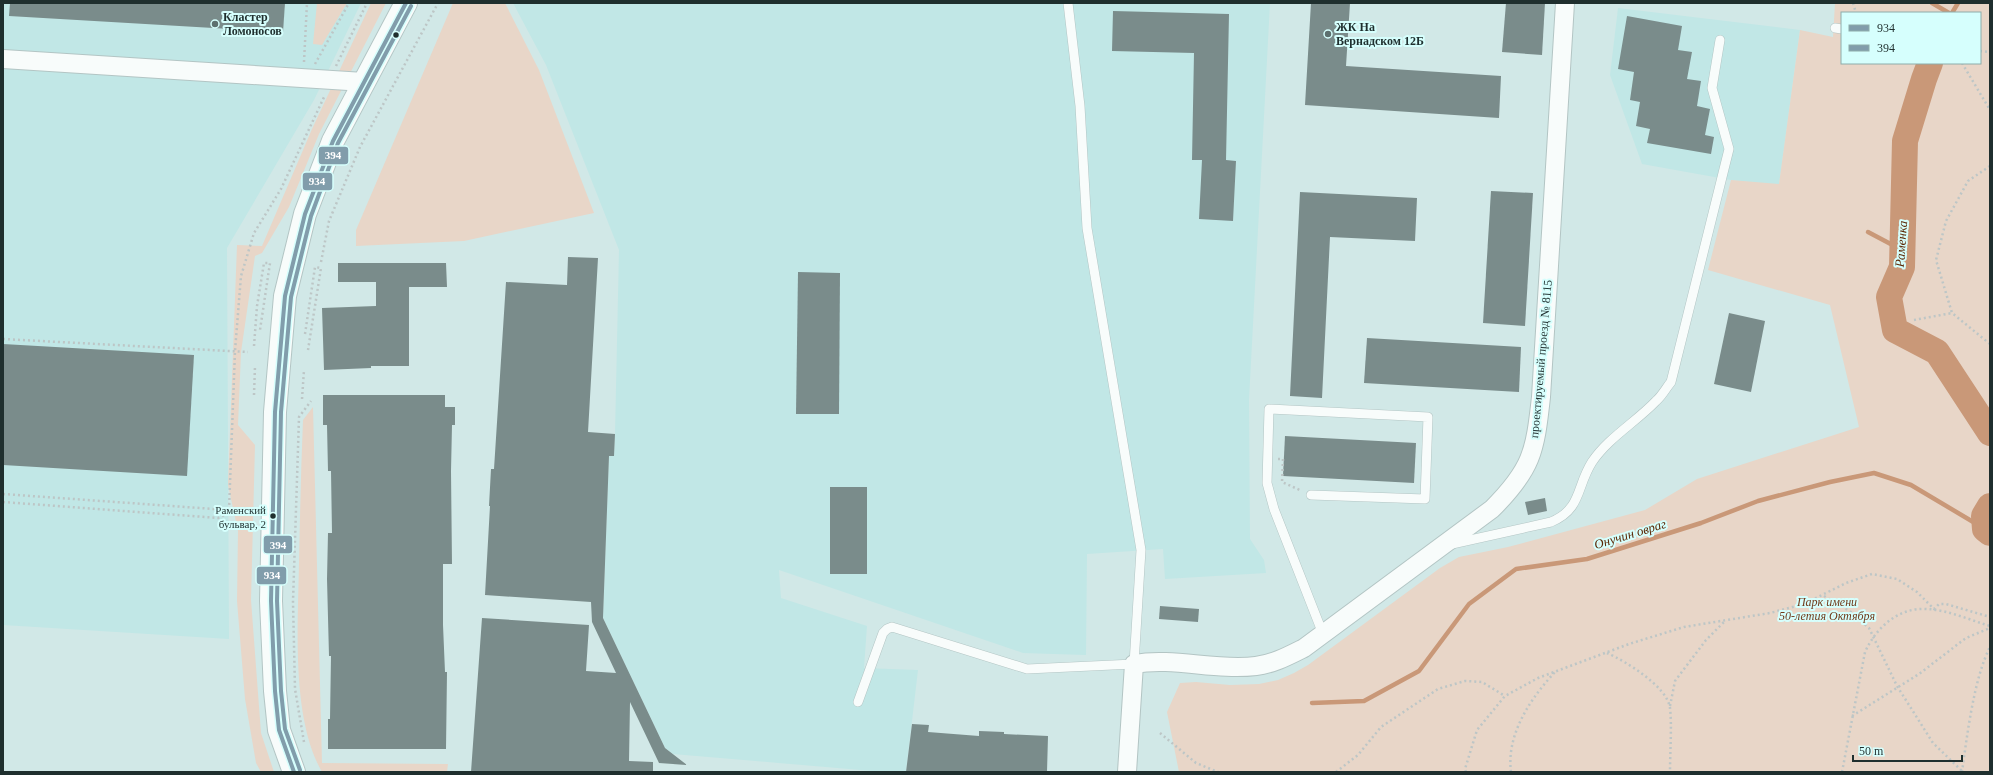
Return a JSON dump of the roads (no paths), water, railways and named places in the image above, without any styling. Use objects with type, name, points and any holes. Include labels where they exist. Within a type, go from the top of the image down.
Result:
[{"type":"street","points":[[294,772],[279,730],[271,601],[275,412],[285,296],[308,207],[333,141],[406,3]]},
{"type":"street","name":"проектируемый проезд № 8115","points":[[1134,664],[1158,662],[1226,667],[1256,666],[1279,660],[1304,648],[1492,509],[1511,490],[1526,469],[1536,440],[1541,397],[1566,3]]},
{"type":"street","points":[[3,59],[364,82]]},
{"type":"street","points":[[1127,772],[1134,664]]},
{"type":"lane","points":[[858,702],[883,633],[892,627],[1027,669],[1134,664],[1141,550],[1088,228],[1080,106],[1068,3]]},
{"type":"lane","points":[[1440,547],[1551,522],[1564,517],[1574,505],[1584,476],[1593,461],[1613,439],[1657,400],[1671,382],[1729,149],[1712,88],[1720,40]]},
{"type":"lane","points":[[1311,495],[1425,499],[1428,416],[1269,410],[1267,483],[1274,509],[1323,634]]},
{"type":"waterway","points":[[1932,3],[1947,12]]},
{"type":"waterway","name":"Раменка","points":[[1953,12],[1958,3]]},
{"type":"waterway","name":"Раменка","points":[[1930,64],[1905,141],[1902,267],[1889,297],[1895,330],[1937,352],[1990,433]]},
{"type":"waterway","points":[[1868,232],[1902,250]]},
{"type":"waterway","name":"Онучин овраг","points":[[1312,703],[1364,701],[1419,671],[1469,604],[1516,569],[1587,559],[1701,523],[1758,501],[1830,482],[1874,473],[1911,485],[1985,529]]},
{"type":"waterway","name":"Раменка","points":[[1990,506],[1984,516],[1985,529],[1990,533]]},
{"type":"place","name":"Кластер Ломоносов","points":[[215,24]]},
{"type":"place","name":"ЖК На Вернадском 12Б","points":[[1328,34]]},
{"type":"place","name":"Раменский бульвар, 2","points":[[273,516]]},
{"type":"park label","name":"Парк имени 50-летия Октября","points":[[1827,609]]}]
